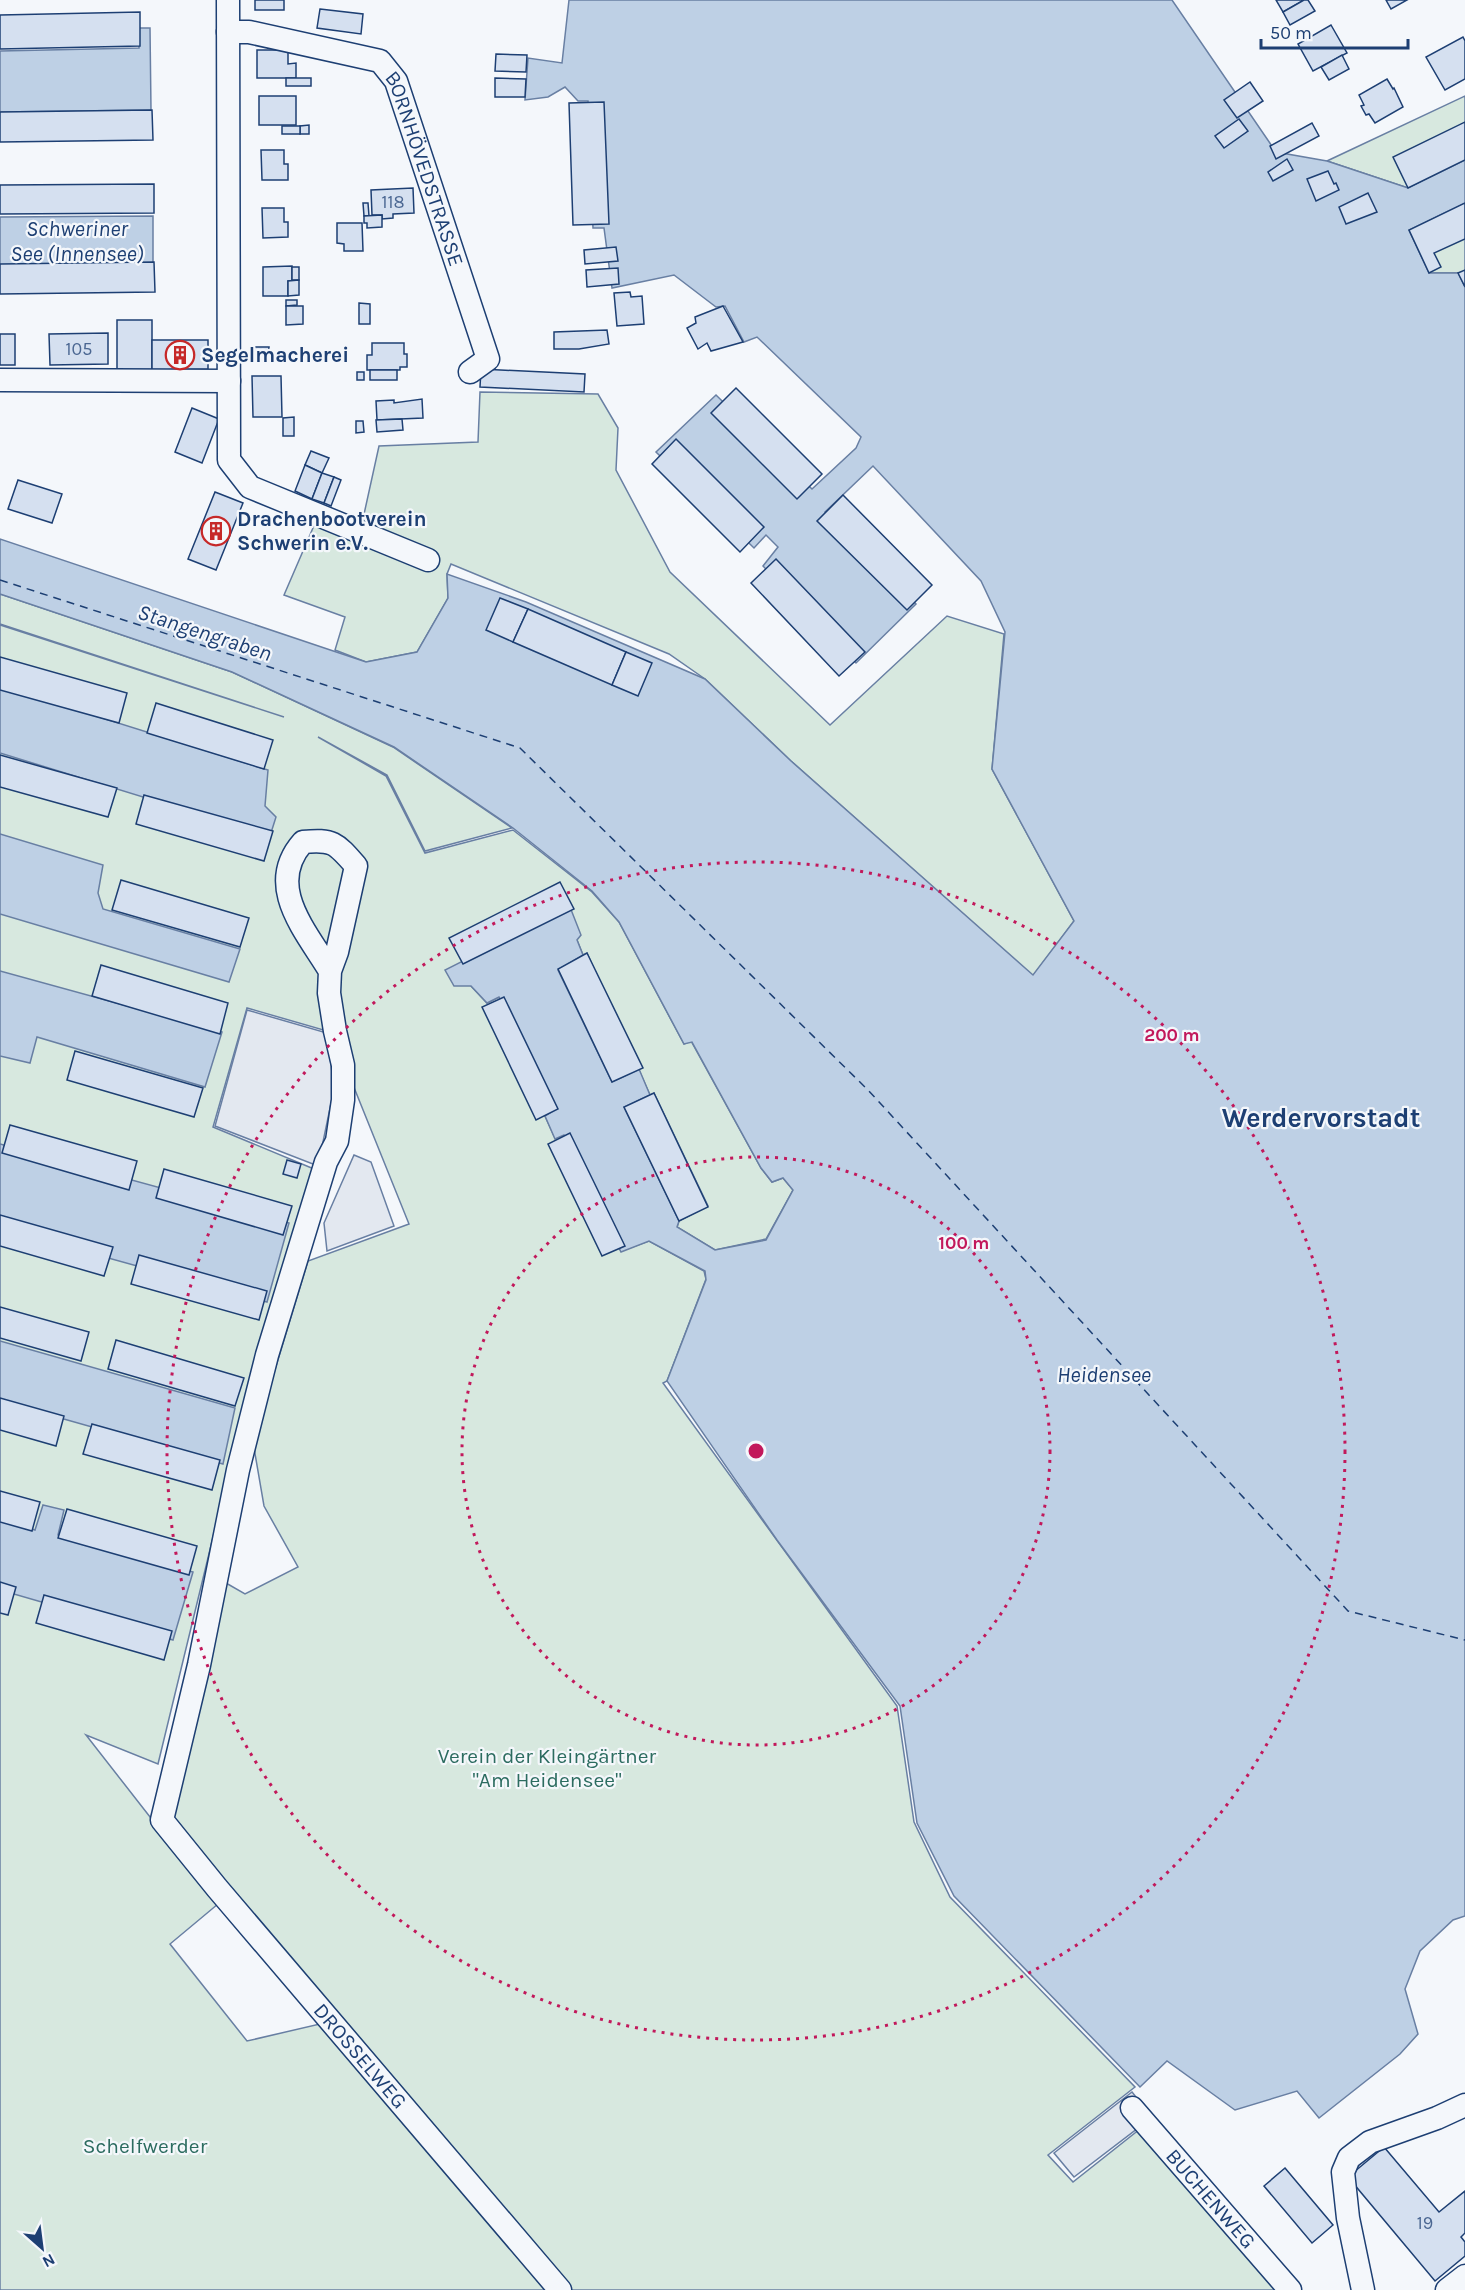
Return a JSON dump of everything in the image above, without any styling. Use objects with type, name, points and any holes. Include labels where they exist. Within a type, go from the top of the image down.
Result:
[{"type":"street","points":[[228,0],[229,460],[250,487],[428,560]]},
{"type":"street","name":"BORNHÖVEDSTRASSE","points":[[228,32],[249,32],[380,61],[396,81],[488,359],[470,372]]},
{"type":"street","points":[[0,381],[229,381]]},
{"type":"street","points":[[324,840],[340,847],[356,866],[337,952],[330,971],[293,909],[285,886],[292,855],[303,842],[324,840]]},
{"type":"street","name":"DROSSELWEG","points":[[330,971],[334,1031],[343,1065],[344,1100],[337,1141],[326,1162],[267,1355],[238,1470],[199,1665],[162,1820],[232,1906],[560,2290]]},
{"type":"street","points":[[1363,2290],[1348,2218],[1342,2172],[1349,2158],[1370,2142],[1437,2118],[1465,2105]]},
{"type":"street","name":"BUCHENWEG","points":[[1132,2108],[1290,2290]]},
{"type":"street","points":[[1447,2290],[1465,2276]]},
{"type":"green space","points":[[1465,96],[1465,160],[1408,188],[1327,161]]},
{"type":"green space","points":[[1465,203],[1465,287],[1458,273],[1429,273],[1409,230]]},
{"type":"green space","points":[[480,392],[598,394],[618,428],[616,470],[670,572],[830,725],[947,616],[1004,634],[992,769],[1074,921],[1033,976],[791,761],[705,679],[669,654],[451,564],[447,574],[448,598],[417,652],[366,662],[335,650],[345,617],[284,595],[316,521],[359,537],[379,446],[478,442]]},
{"type":"green space","points":[[0,594],[232,672],[393,747],[512,828],[425,851],[387,775],[318,737],[386,776],[425,853],[513,830],[592,892],[619,922],[684,1044],[691,1041],[761,1168],[772,1182],[783,1178],[793,1190],[766,1239],[715,1250],[677,1227],[679,1221],[708,1206],[654,1093],[650,1095],[587,953],[583,955],[577,940],[471,986],[487,1003],[499,997],[553,1111],[545,1116],[555,1138],[564,1134],[621,1251],[649,1241],[704,1271],[706,1279],[667,1381],[663,1383],[897,1706],[914,1822],[950,1897],[1135,2087],[1048,2155],[1073,2182],[1140,2129],[1284,2290],[567,2290],[173,1819],[226,1583],[245,1594],[298,1567],[264,1506],[253,1442],[308,1261],[409,1224],[351,1080],[341,1035],[247,1008],[213,1127],[314,1169],[215,1529],[158,1764],[86,1735],[218,1904],[170,1944],[247,2041],[324,2023],[560,2290],[0,2290],[0,625],[284,717],[0,624]]},
{"type":"shaded area","points":[[247,1010],[327,1033],[334,1089],[318,1166],[215,1126]]},
{"type":"shaded area","points":[[354,1155],[371,1162],[394,1226],[327,1251],[324,1223]]},
{"type":"shaded area","points":[[1132,2092],[1140,2102],[1138,2128],[1074,2177],[1054,2153]]},
{"type":"water","name":"Heidensee","points":[[569,0],[1172,0],[1276,152],[1327,161],[1408,188],[1465,160],[1465,203],[1409,230],[1429,273],[1458,273],[1465,287],[1465,1916],[1453,1920],[1420,1951],[1405,1989],[1418,2034],[1400,2054],[1319,2118],[1297,2091],[1235,2110],[1167,2061],[1140,2087],[954,1896],[917,1823],[900,1706],[777,1540],[667,1381],[706,1280],[705,1271],[649,1241],[621,1252],[564,1135],[555,1139],[545,1116],[553,1111],[499,997],[487,1003],[471,986],[454,986],[445,970],[570,907],[581,935],[577,940],[583,955],[558,970],[612,1082],[639,1069],[650,1095],[624,1107],[679,1221],[677,1227],[715,1250],[766,1240],[793,1190],[783,1178],[772,1182],[761,1168],[692,1042],[684,1044],[619,922],[592,891],[513,828],[394,747],[232,672],[0,594],[0,539],[366,662],[417,652],[448,598],[447,574],[526,602],[705,679],[791,761],[1033,975],[1074,921],[992,769],[1005,632],[981,581],[873,466],[825,512],[916,604],[856,663],[763,566],[778,547],[766,535],[754,548],[656,452],[716,395],[812,489],[856,448],[861,437],[757,337],[744,342],[725,306],[716,307],[674,275],[612,288],[604,228],[593,228],[588,101],[578,101],[565,87],[548,97],[525,100],[528,58],[562,63]]},
{"type":"water","points":[[139,28],[150,28],[151,110],[0,112],[0,51],[139,48]]},
{"type":"water","name":"Schweriner See (Innensee)","points":[[153,216],[153,263],[0,266],[0,217]]},
{"type":"water","points":[[0,686],[268,770],[265,806],[276,817],[270,836],[0,753]]},
{"type":"water","points":[[0,834],[103,865],[98,893],[103,909],[240,949],[229,982],[0,914]]},
{"type":"water","points":[[0,971],[222,1032],[205,1087],[37,1037],[30,1063],[0,1056]]},
{"type":"water","points":[[0,1144],[289,1223],[267,1302],[0,1228]]},
{"type":"water","points":[[0,1341],[235,1408],[223,1464],[0,1401]]},
{"type":"water","points":[[43,1505],[64,1510],[58,1535],[193,1572],[173,1640],[0,1590],[0,1520],[35,1530]]},
{"type":"building","points":[[255,0],[284,0],[284,10],[255,10]]},
{"type":"building","points":[[1276,0],[1304,0],[1283,12]]},
{"type":"building","points":[[1308,0],[1315,11],[1290,25],[1283,12]]},
{"type":"building","points":[[1386,0],[1407,0],[1391,9]]},
{"type":"building","points":[[320,9],[363,14],[361,34],[317,28]]},
{"type":"building","points":[[140,12],[140,46],[0,49],[0,15]]},
{"type":"building","points":[[1331,25],[1347,53],[1313,71],[1298,44]]},
{"type":"building","points":[[1463,37],[1465,41],[1465,79],[1445,90],[1426,57]]},
{"type":"building","points":[[257,50],[288,50],[288,64],[296,63],[296,78],[257,78]]},
{"type":"building","points":[[496,54],[527,55],[526,72],[495,71]]},
{"type":"building","points":[[1342,55],[1349,69],[1329,80],[1321,67]]},
{"type":"building","points":[[286,78],[311,78],[311,86],[286,86]]},
{"type":"building","points":[[495,78],[526,79],[525,97],[495,97]]},
{"type":"building","points":[[1387,79],[1403,107],[1375,123],[1369,114],[1366,115],[1359,95]]},
{"type":"building","points":[[1250,82],[1263,101],[1237,118],[1224,100]]},
{"type":"building","points":[[259,96],[296,96],[296,125],[259,125]]},
{"type":"building","points":[[604,102],[609,224],[573,225],[569,103]]},
{"type":"building","points":[[152,110],[153,140],[0,142],[0,112]]},
{"type":"building","points":[[1239,119],[1248,131],[1224,148],[1215,136]]},
{"type":"building","points":[[1465,122],[1465,160],[1408,188],[1393,157]]},
{"type":"building","points":[[1312,123],[1319,136],[1276,159],[1270,146]]},
{"type":"building","points":[[309,125],[309,134],[300,134],[300,126]]},
{"type":"building","points":[[282,126],[300,126],[300,134],[282,134]]},
{"type":"building","points":[[261,150],[284,150],[284,164],[288,164],[288,180],[262,180]]},
{"type":"building","points":[[1287,159],[1293,170],[1273,181],[1268,172]]},
{"type":"building","points":[[1328,171],[1339,190],[1316,201],[1307,179]]},
{"type":"building","points":[[154,184],[154,213],[0,214],[0,185]]},
{"type":"building","points":[[413,188],[414,213],[393,214],[393,218],[382,219],[382,215],[372,215],[371,190]]},
{"type":"building","points":[[1368,193],[1377,212],[1346,224],[1339,207]]},
{"type":"building","points":[[363,203],[368,203],[369,216],[364,216]]},
{"type":"building","points":[[1465,203],[1465,239],[1434,253],[1441,267],[1429,273],[1409,230]]},
{"type":"building","points":[[262,208],[284,208],[284,222],[288,222],[288,237],[263,238]]},
{"type":"building","points":[[382,215],[382,227],[367,228],[364,216]]},
{"type":"building","points":[[337,223],[362,223],[363,251],[344,251],[344,244],[337,243]]},
{"type":"building","points":[[616,247],[618,261],[585,264],[584,250]]},
{"type":"building","points":[[154,262],[155,292],[0,294],[0,264]]},
{"type":"building","points":[[292,266],[292,281],[288,281],[288,296],[263,296],[263,267]]},
{"type":"building","points":[[292,267],[299,267],[299,280],[292,280]]},
{"type":"building","points":[[618,268],[619,284],[587,287],[586,270]]},
{"type":"building","points":[[1465,270],[1465,287],[1458,273]]},
{"type":"building","points":[[299,280],[299,295],[288,296],[288,281]]},
{"type":"building","points":[[630,292],[631,297],[642,296],[644,324],[617,326],[614,293]]},
{"type":"building","points":[[286,300],[297,300],[297,305],[286,306]]},
{"type":"building","points":[[359,303],[370,304],[370,324],[359,324]]},
{"type":"building","points":[[286,306],[303,306],[303,324],[286,325]]},
{"type":"building","points":[[723,306],[743,342],[711,351],[707,343],[698,349],[687,328],[696,323],[695,317]]},
{"type":"building","points":[[117,320],[152,320],[152,370],[117,370]]},
{"type":"building","points":[[607,330],[609,344],[579,349],[554,349],[554,332]]},
{"type":"building","points":[[108,333],[108,364],[50,365],[49,334]]},
{"type":"building","points":[[0,334],[15,334],[15,365],[0,365]]},
{"type":"building","name":"Segelmacherei","points":[[152,340],[208,340],[208,369],[152,370]]},
{"type":"building","points":[[372,343],[404,343],[407,367],[400,367],[400,370],[367,370],[367,355],[372,355]]},
{"type":"building","points":[[252,347],[269,347],[268,360],[252,359]]},
{"type":"building","points":[[481,369],[585,374],[584,392],[480,387]]},
{"type":"building","points":[[370,370],[397,370],[397,380],[370,380]]},
{"type":"building","points":[[357,372],[364,372],[364,380],[357,380]]},
{"type":"building","points":[[252,376],[281,376],[282,417],[253,417]]},
{"type":"building","points":[[736,388],[822,474],[797,499],[711,413]]},
{"type":"building","points":[[422,399],[423,418],[377,420],[376,401],[394,400],[394,403]]},
{"type":"building","points":[[192,408],[219,419],[202,463],[175,452]]},
{"type":"building","points":[[294,417],[294,436],[283,436],[283,418]]},
{"type":"building","points":[[402,419],[403,430],[377,432],[376,420]]},
{"type":"building","points":[[356,421],[363,421],[364,432],[356,433]]},
{"type":"building","points":[[676,439],[764,527],[740,552],[652,464]]},
{"type":"building","points":[[311,451],[329,458],[322,473],[305,465]]},
{"type":"building","points":[[305,465],[322,473],[312,499],[295,491]]},
{"type":"building","points":[[322,473],[334,477],[324,503],[312,499]]},
{"type":"building","points":[[334,477],[341,480],[331,506],[324,503]]},
{"type":"building","points":[[18,480],[62,494],[52,523],[8,509]]},
{"type":"building","name":"Drachenbootverein Schwerin e.V.","points":[[215,492],[243,503],[216,570],[188,559]]},
{"type":"building","points":[[843,495],[932,585],[907,610],[817,521]]},
{"type":"building","points":[[776,559],[865,652],[839,676],[751,583]]},
{"type":"building","points":[[500,598],[528,609],[513,642],[486,630]]},
{"type":"building","points":[[528,609],[626,652],[612,685],[513,642]]},
{"type":"building","points":[[626,652],[652,663],[638,696],[612,685]]},
{"type":"building","points":[[0,657],[127,693],[119,723],[0,690]]},
{"type":"building","points":[[156,703],[273,740],[264,769],[147,733]]},
{"type":"building","points":[[0,755],[117,788],[108,817],[0,787]]},
{"type":"building","points":[[144,795],[273,831],[264,861],[136,824]]},
{"type":"building","points":[[121,880],[249,918],[240,947],[112,910]]},
{"type":"building","points":[[560,882],[574,909],[463,964],[449,938]]},
{"type":"building","points":[[587,953],[643,1068],[612,1082],[558,969]]},
{"type":"building","points":[[101,965],[228,1003],[220,1034],[92,996]]},
{"type":"building","points":[[504,997],[558,1109],[536,1120],[482,1007]]},
{"type":"building","points":[[75,1051],[203,1088],[194,1117],[67,1080]]},
{"type":"building","points":[[654,1093],[708,1207],[679,1221],[624,1107]]},
{"type":"building","points":[[10,1125],[137,1161],[129,1190],[2,1153]]},
{"type":"building","points":[[570,1133],[625,1246],[602,1256],[548,1144]]},
{"type":"building","points":[[287,1160],[301,1164],[297,1178],[283,1174]]},
{"type":"building","points":[[164,1169],[292,1206],[283,1235],[156,1198]]},
{"type":"building","points":[[0,1215],[113,1247],[104,1276],[0,1246]]},
{"type":"building","points":[[139,1255],[267,1291],[259,1320],[131,1284]]},
{"type":"building","points":[[0,1307],[89,1332],[81,1361],[0,1338]]},
{"type":"building","points":[[116,1340],[244,1378],[235,1406],[108,1369]]},
{"type":"building","points":[[0,1398],[64,1416],[56,1446],[0,1430]]},
{"type":"building","points":[[92,1424],[220,1460],[212,1490],[83,1454]]},
{"type":"building","points":[[0,1491],[40,1502],[32,1531],[0,1522]]},
{"type":"building","points":[[67,1509],[197,1546],[189,1575],[58,1538]]},
{"type":"building","points":[[0,1582],[16,1587],[8,1615],[0,1613]]},
{"type":"building","points":[[44,1595],[172,1631],[164,1660],[36,1623]]},
{"type":"building","points":[[1384,2147],[1439,2212],[1465,2191],[1465,2233],[1461,2237],[1465,2242],[1465,2256],[1435,2281],[1348,2177]]},
{"type":"building","points":[[1285,2168],[1333,2225],[1312,2243],[1264,2186]]},
{"type":"ferry route","points":[[0,580],[520,748],[868,1090],[1348,1611],[1465,1640]]},
{"type":"place","name":"Segelmacherei","points":[[180,355]]},
{"type":"place","name":"Drachenbootverein Schwerin e.V.","points":[[216,531]]},
{"type":"district","name":"Werdervorstadt","points":[[1321,1118]]},
{"type":"water label","name":"Stangengraben","points":[[205,632]]},
{"type":"park label","name":"Verein der Kleingärtner \"Am Heidensee\"","points":[[547,1768]]},
{"type":"park label","name":"Schelfwerder","points":[[145,2146]]}]
